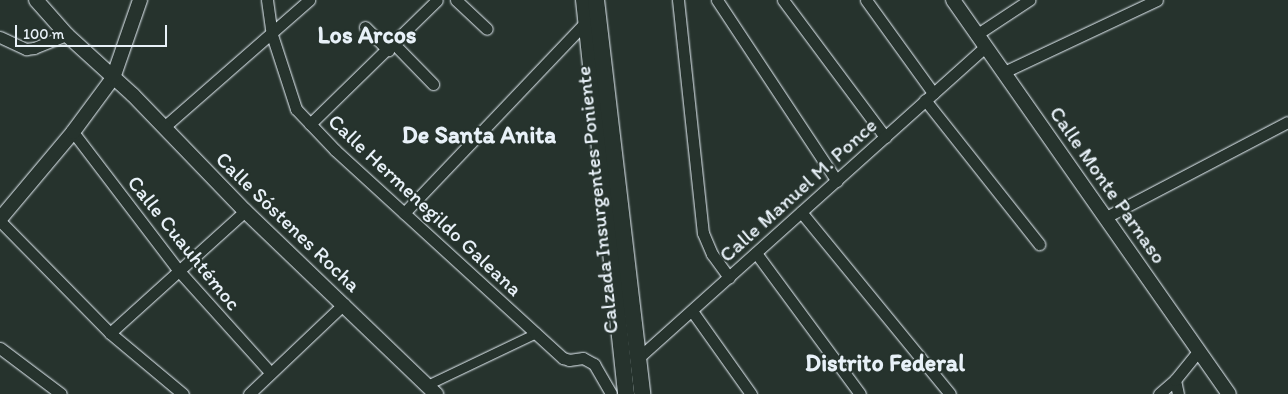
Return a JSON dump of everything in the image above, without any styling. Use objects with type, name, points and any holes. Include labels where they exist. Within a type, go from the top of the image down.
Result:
[{"type":"main road","name":"Calzada Insurgentes Poniente","points":[[589,5],[642,394]]},
{"type":"main road","name":"Calzada Insurgentes Poniente","points":[[589,5],[626,394]]},
{"type":"street","name":"Calle Sóstenes Rocha","points":[[36,0],[68,35],[164,128],[245,211],[432,390]]},
{"type":"street","points":[[140,0],[113,78],[73,132],[0,220],[110,333],[183,394]]},
{"type":"street","name":"Calle Hermenegildo Galeana","points":[[268,0],[272,35],[296,109],[404,213],[566,359],[583,358],[594,364],[611,394]]},
{"type":"street","points":[[164,128],[272,35],[309,0]]},
{"type":"street","points":[[310,124],[437,0]]},
{"type":"street","points":[[456,0],[487,29]]},
{"type":"street","points":[[678,0],[703,233],[712,254],[730,277]]},
{"type":"street","points":[[717,0],[837,181]]},
{"type":"street","points":[[783,0],[885,137]]},
{"type":"street","points":[[866,0],[929,97],[1039,244]]},
{"type":"street","name":"Calle Monte Parnaso","points":[[953,0],[1229,394]]},
{"type":"street","points":[[976,34],[1029,0]]},
{"type":"street","points":[[1004,72],[1156,0]]},
{"type":"street","points":[[404,213],[589,5]]},
{"type":"street","points":[[365,27],[433,84]]},
{"type":"street","points":[[0,37],[26,49],[34,48],[68,35]]},
{"type":"street","name":"Calle Manuel M. Ponce","points":[[636,360],[985,47]]},
{"type":"street","points":[[1106,217],[1288,122]]},
{"type":"street","name":"Calle Cuauhtémoc","points":[[73,132],[179,272],[271,373]]},
{"type":"street","points":[[110,333],[245,211]]},
{"type":"street","points":[[801,212],[950,394]]},
{"type":"street","points":[[756,253],[860,394]]},
{"type":"street","points":[[249,394],[344,304]]},
{"type":"street","points":[[692,311],[751,394]]},
{"type":"street","points":[[432,390],[536,333]]},
{"type":"street","points":[[0,348],[61,394]]},
{"type":"street","points":[[1159,394],[1175,380],[1199,350]]},
{"type":"street","points":[[1175,380],[1178,394]]},
{"type":"district","name":"Los Arcos","points":[[367,35]]},
{"type":"district","name":"De Santa Anita","points":[[479,135]]},
{"type":"district","name":"Distrito Federal","points":[[885,363]]}]
